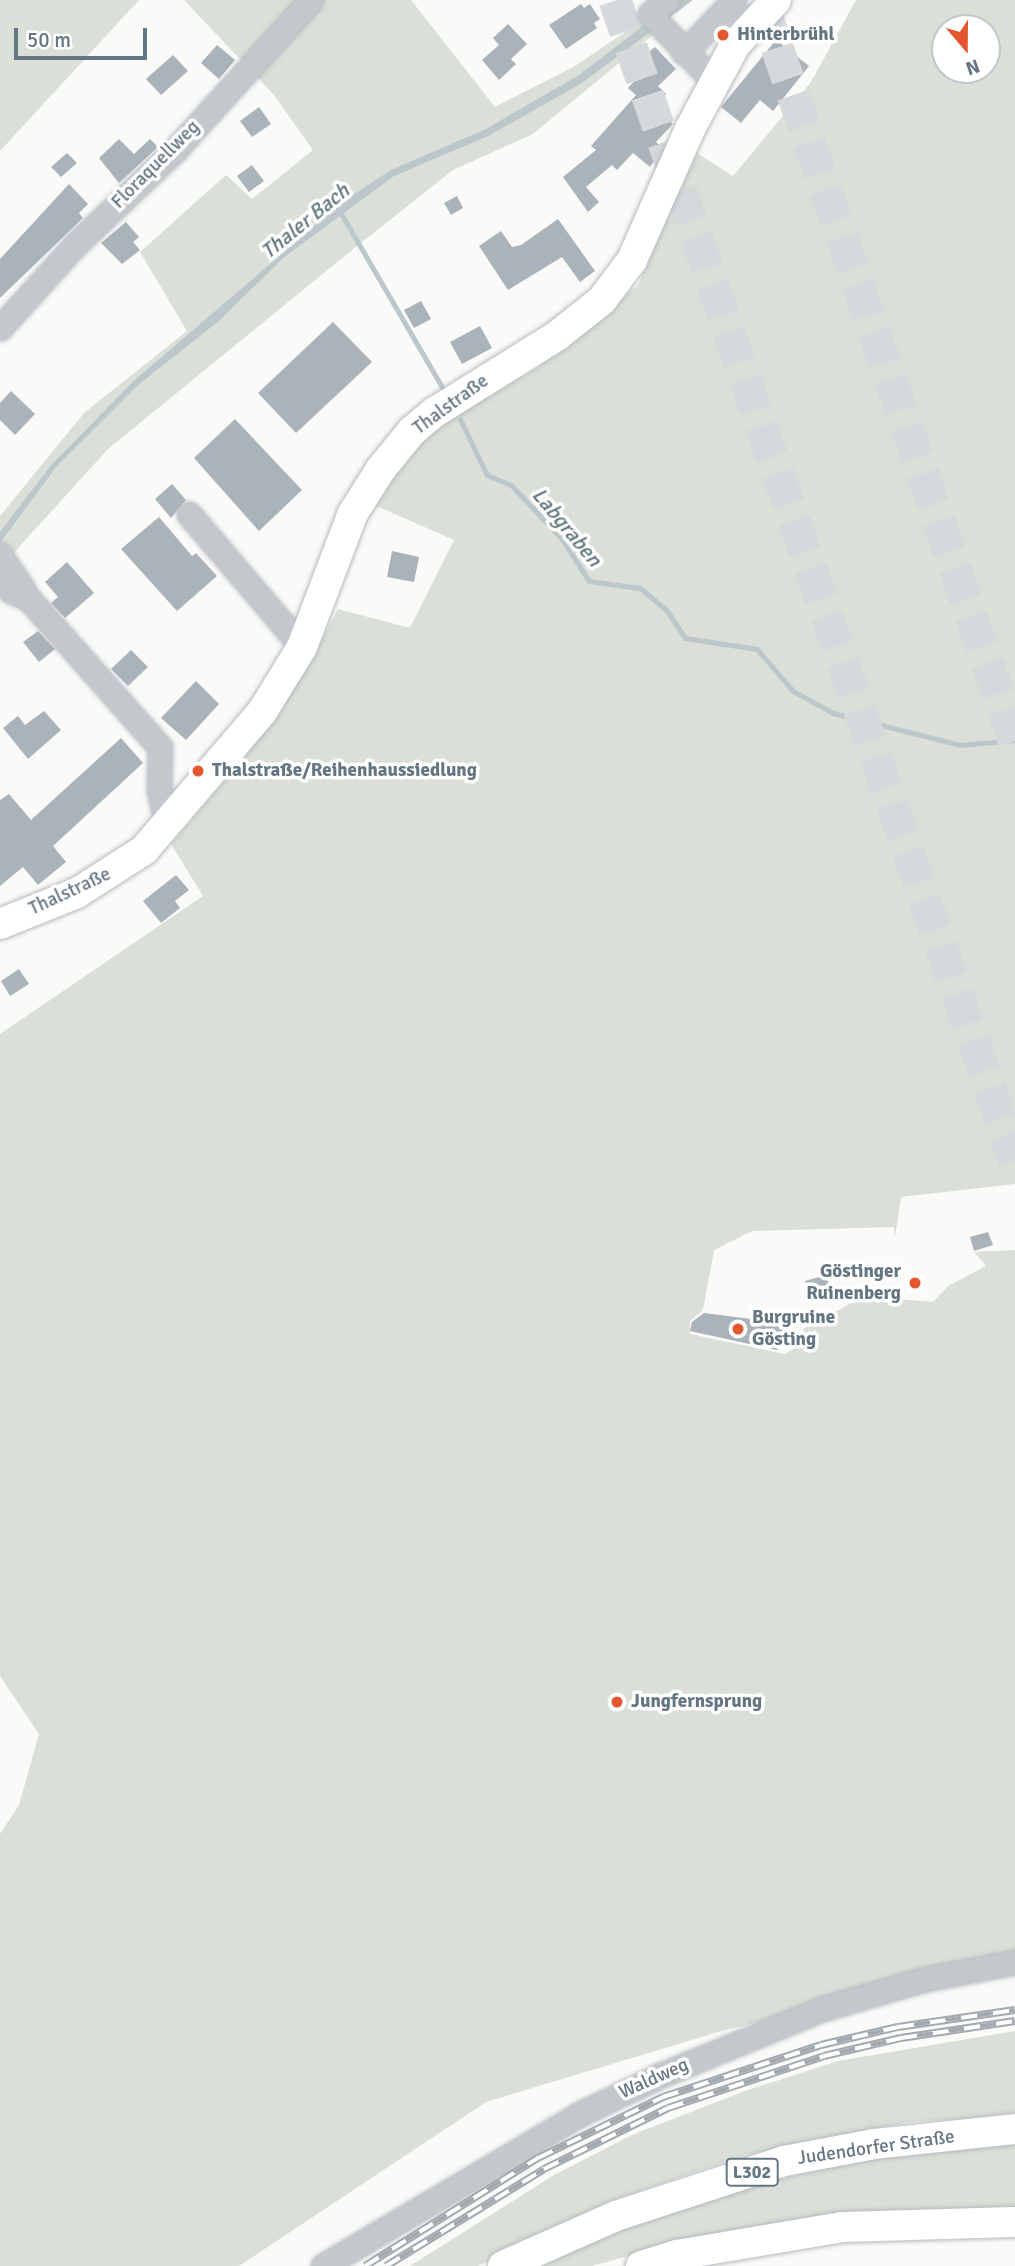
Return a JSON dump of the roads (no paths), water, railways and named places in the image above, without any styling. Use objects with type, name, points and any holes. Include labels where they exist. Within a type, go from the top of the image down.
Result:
[{"type":"main road","name":"Thalstraße","points":[[0,925],[111,875],[144,850],[261,712],[302,647],[354,513],[381,469],[435,412],[558,335],[602,300],[632,260],[714,82],[735,45],[776,0]]},
{"type":"main road","name":"Judendorfer Straße","points":[[503,2266],[616,2216],[784,2161],[874,2144],[1015,2129]]},
{"type":"main road","points":[[641,2266],[677,2255],[842,2227],[1015,2222]]},
{"type":"street","name":"Floraquellweg","points":[[0,328],[74,246],[175,150],[311,0]]},
{"type":"street","points":[[684,52],[734,0]]},
{"type":"street","points":[[662,17],[684,52],[714,82]]},
{"type":"street","points":[[189,514],[302,647]]},
{"type":"street","points":[[3,571],[11,591],[28,598],[160,747],[159,790],[166,824]]},
{"type":"street","name":"Waldweg","points":[[323,2266],[578,2115],[661,2075],[822,2009],[926,1979],[1015,1962]]},
{"type":"waterway","name":"Labgraben","points":[[339,210],[443,389]]},
{"type":"waterway","name":"Labgraben","points":[[460,419],[487,475],[511,485],[562,539],[589,581],[640,588],[667,611],[685,638],[757,649],[793,691],[833,713],[960,745],[1015,740]]},
{"type":"tunnel","points":[[615,0],[1015,1161]]},
{"type":"tunnel","points":[[761,0],[1015,743]]},
{"type":"railway","points":[[365,2266],[538,2158],[663,2097],[821,2045],[898,2027],[1015,2010]]},
{"type":"railway","points":[[386,2266],[544,2169],[668,2108],[824,2056],[901,2038],[1015,2021]]},
{"type":"place","name":"Hinterbrühl","points":[[723,35]]},
{"type":"place","name":"Thalstraße/Reihenhaussiedlung","points":[[198,771]]},
{"type":"place","name":"Göstinger Ruinenberg","points":[[915,1283]]},
{"type":"place","name":"Burgruine Gösting","points":[[738,1329]]},
{"type":"place","name":"Jungfernsprung","points":[[617,1702]]},
{"type":"water label","name":"Thaler Bach","points":[[305,221]]}]
